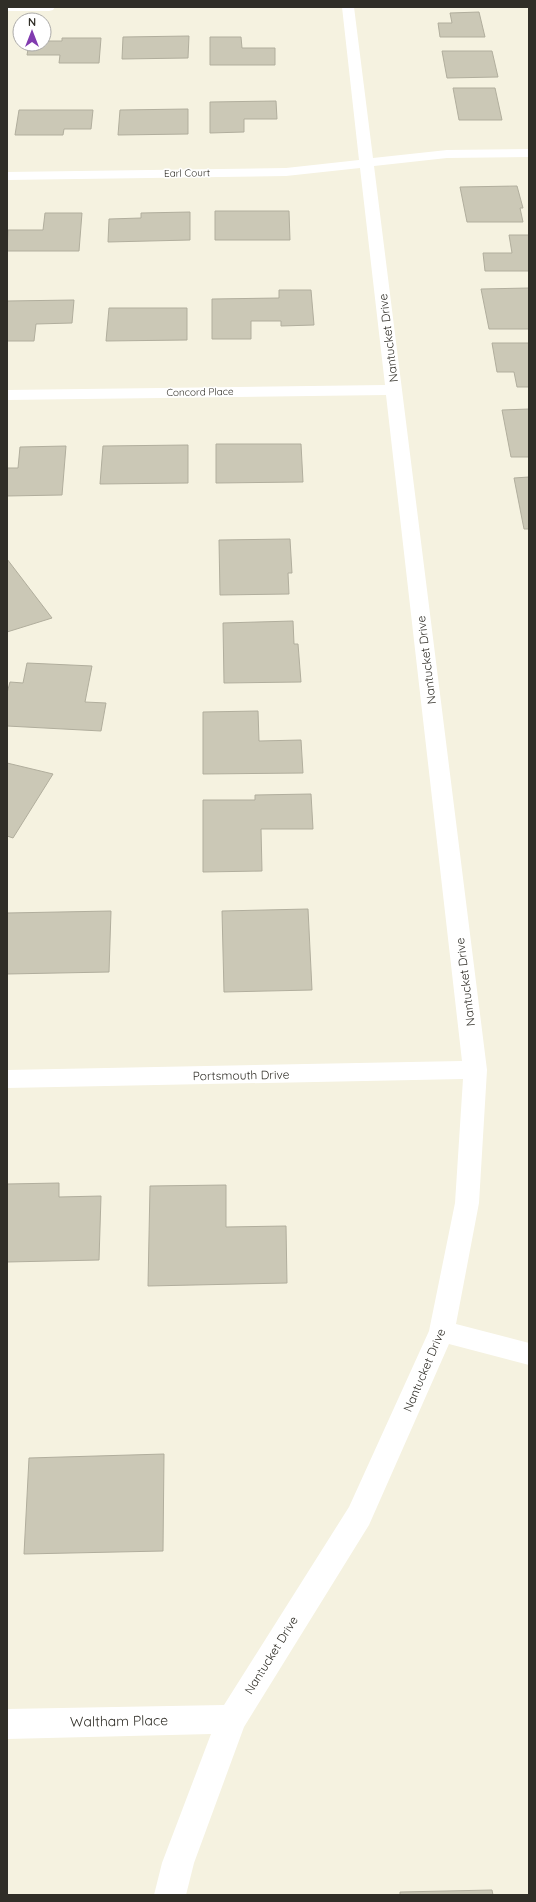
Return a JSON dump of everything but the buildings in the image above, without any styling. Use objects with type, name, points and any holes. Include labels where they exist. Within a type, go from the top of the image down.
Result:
[{"type":"street","points":[[7,7],[49,7]]},
{"type":"street","name":"Nantucket Drive","points":[[170,1895],[178,1863],[232,1719],[359,1516],[442,1331],[467,1203],[475,1070],[348,7]]},
{"type":"street","name":"Earl Court","points":[[7,176],[286,172],[447,154],[529,153]]},
{"type":"street","name":"Concord Place","points":[[7,395],[394,390]]},
{"type":"street","name":"Portsmouth Drive","points":[[7,1079],[475,1070]]},
{"type":"street","points":[[442,1331],[529,1354]]},
{"type":"street","name":"Waltham Place","points":[[7,1724],[232,1719]]}]
